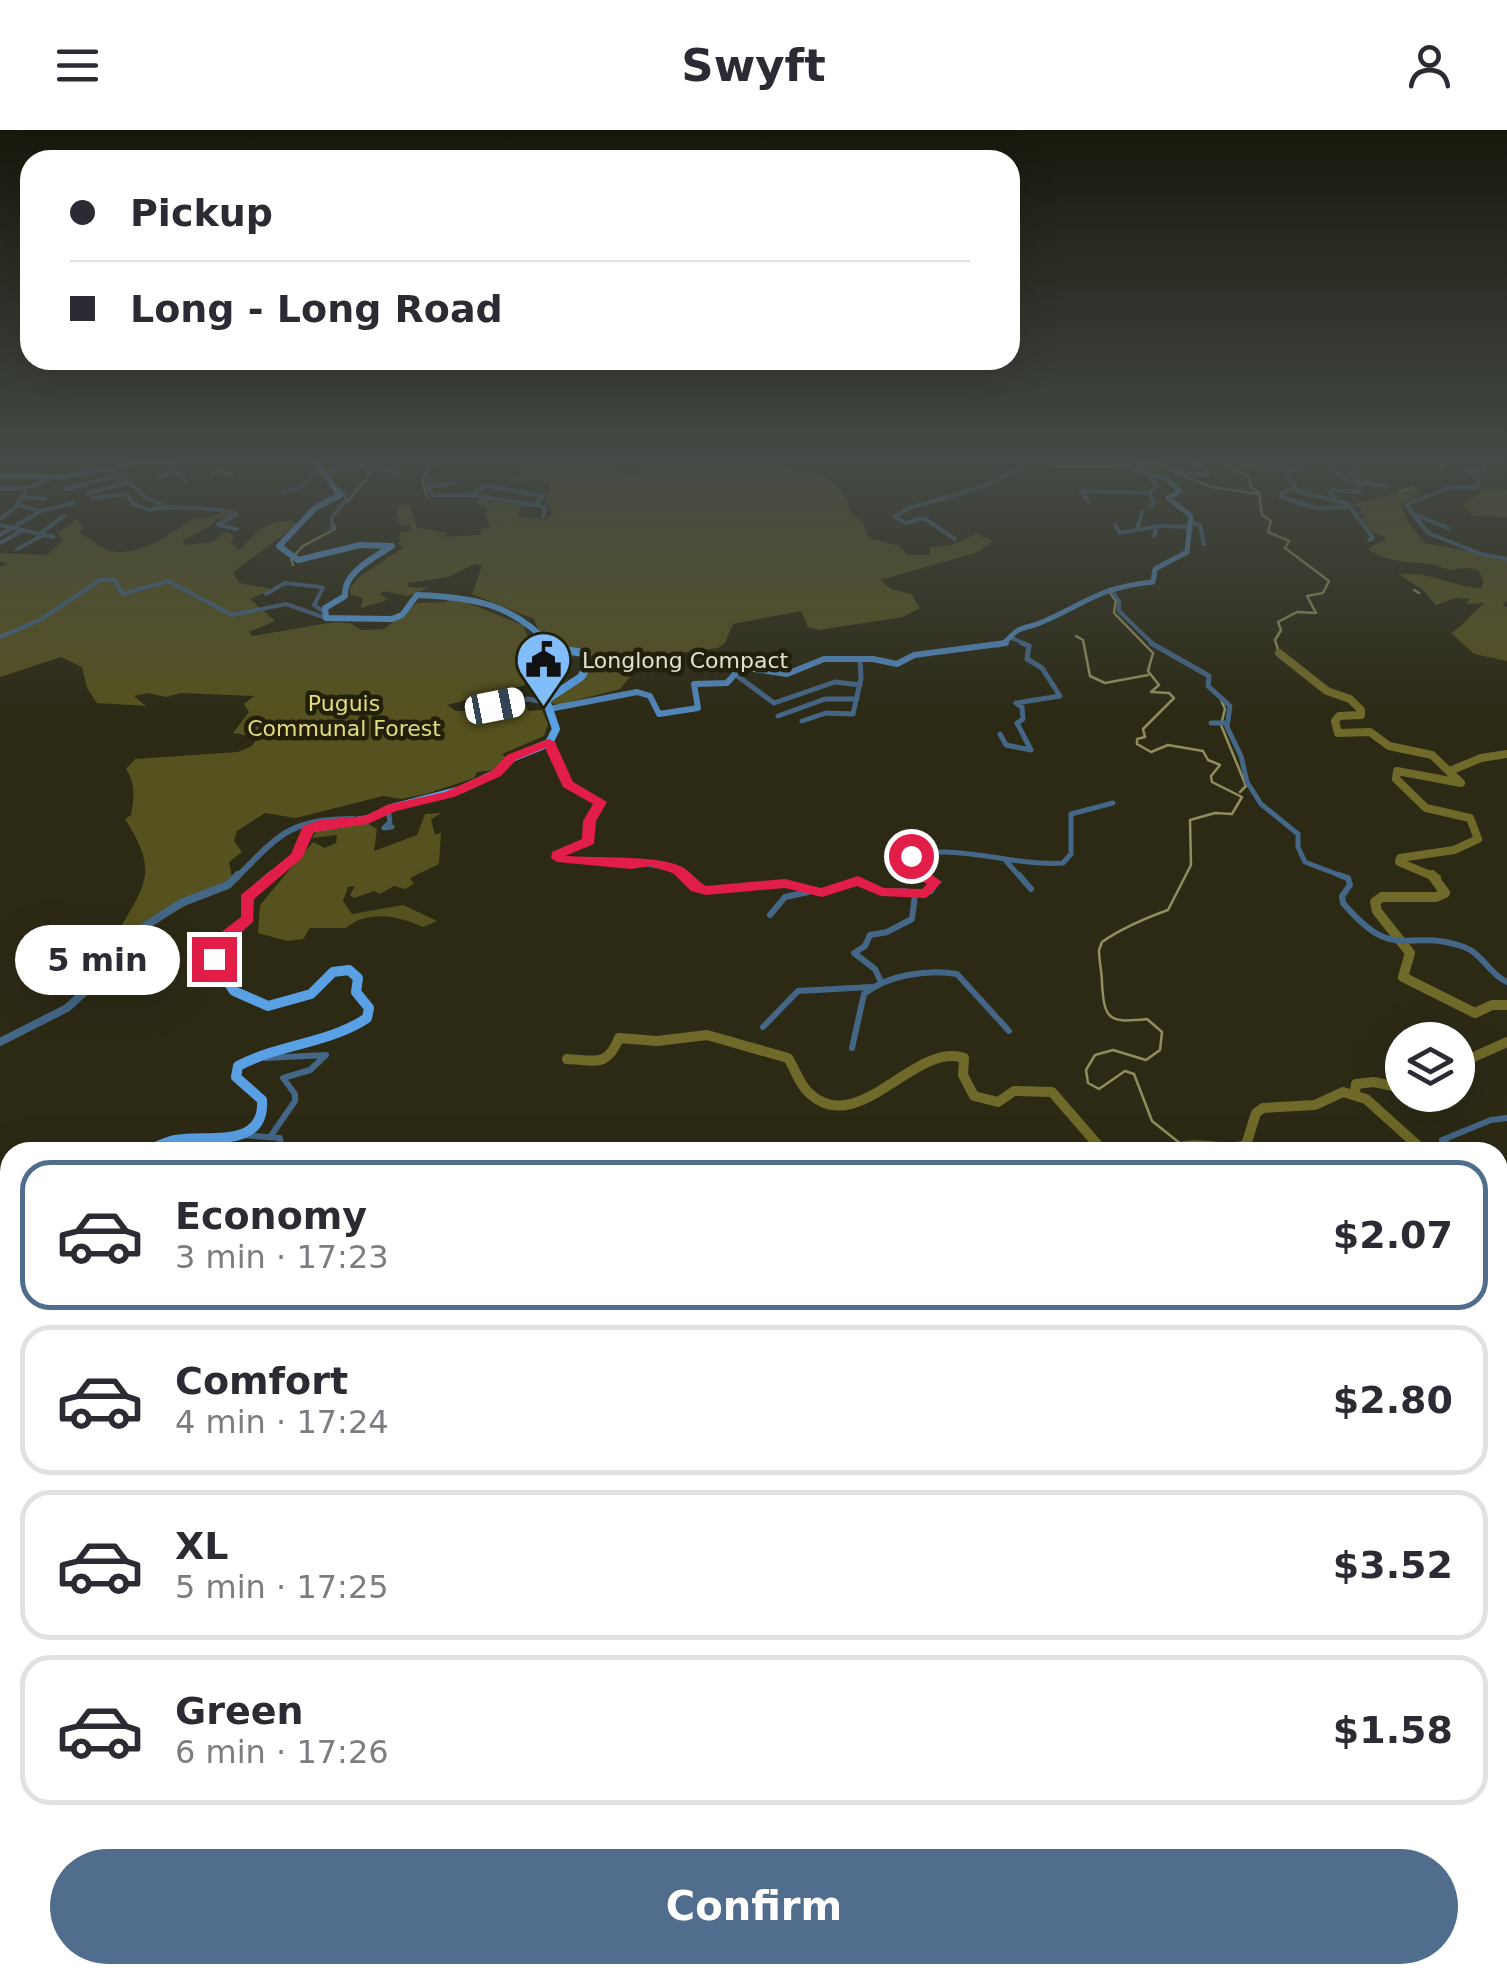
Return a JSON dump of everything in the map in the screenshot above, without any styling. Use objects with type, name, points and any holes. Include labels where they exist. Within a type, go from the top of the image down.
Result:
[{"type":"main road","points":[[279,544],[298,560],[360,545],[392,546],[351,575],[344,586],[346,596],[325,614]]},
{"type":"main road","points":[[547,705],[637,692],[650,696],[659,714],[673,714],[698,708],[694,684],[727,683],[741,667],[783,674],[822,660],[898,664],[914,656],[990,647],[1012,638],[1016,631],[1112,589],[1154,580],[1154,569],[1188,551],[1185,544]]},
{"type":"main road","points":[[325,614],[392,619],[402,614],[417,595],[471,597],[530,623],[552,648],[587,656],[586,673],[547,705]]},
{"type":"main road","points":[[168,1142],[241,1135],[260,1124],[264,1108],[258,1094],[236,1076],[235,1069],[258,1054],[339,1033],[368,1018],[369,1008],[356,992],[355,973],[338,970],[311,994],[268,1006],[234,991],[215,963],[215,955],[229,934],[248,919],[248,895],[297,856],[308,829],[320,824],[368,820],[386,810],[460,790],[496,773],[512,758],[549,742],[556,729],[547,705]]},
{"type":"street","points":[[17,549],[25,544]]},
{"type":"street","points":[[1461,544],[1495,557],[1507,557]]},
{"type":"street","points":[[0,637],[40,620],[100,580],[109,579],[115,580],[122,594],[168,581],[232,615],[286,604],[325,614]]},
{"type":"street","points":[[266,594],[285,583],[320,587],[314,605],[325,614]]},
{"type":"street","points":[[1112,589],[1119,601],[1119,611],[1146,638],[1163,652],[1208,674],[1208,686],[1230,706],[1223,723],[1260,804],[1298,834],[1299,857],[1320,871],[1348,878],[1350,885],[1342,896],[1344,906],[1376,939],[1466,948],[1482,958],[1497,978],[1507,982]]},
{"type":"street","points":[[1000,734],[1006,745],[1031,750],[1018,730],[1017,723],[1023,718],[1022,707],[1016,703],[1028,698],[1040,701],[1060,696],[1042,668],[1026,659],[1028,646],[1012,638]]},
{"type":"street","points":[[802,720],[826,712],[853,714],[860,685],[860,660]]},
{"type":"street","points":[[736,675],[774,702],[836,681],[860,685]]},
{"type":"street","points":[[778,716],[825,699],[857,699]]},
{"type":"street","points":[[495,706],[528,700],[547,705]]},
{"type":"street","points":[[1211,723],[1223,723]]},
{"type":"street","points":[[549,742],[568,784],[600,802],[590,821],[589,842],[559,852],[558,858],[631,865],[652,862],[678,870],[696,888],[706,890],[785,883],[809,892]]},
{"type":"street","points":[[770,915],[785,896],[828,892],[858,880],[881,892],[931,892],[935,882],[913,871],[910,857],[938,848],[1005,860],[1062,863],[1071,854],[1071,814],[1113,803]]},
{"type":"street","points":[[0,1042],[67,1008],[90,988],[119,943],[182,903],[228,885],[286,828],[316,820],[354,819],[386,810],[390,822],[384,828],[392,827]]},
{"type":"street","points":[[1005,860],[1031,888]]},
{"type":"street","points":[[881,982],[875,969],[854,953],[865,946],[869,936],[912,919],[914,895]]},
{"type":"street","points":[[852,1048],[859,1034],[863,996],[873,987],[881,982],[954,972],[1009,1031]]},
{"type":"street","points":[[762,1026],[798,991],[873,987]]},
{"type":"street","points":[[270,1137],[295,1100],[283,1078],[310,1070],[326,1058],[320,1053],[266,1058],[286,1044]]},
{"type":"street","points":[[1445,1142],[1442,1140],[1459,1138],[1494,1119],[1507,1118]]},
{"type":"street","points":[[241,1135],[282,1142]]},
{"type":"green space","name":"Puguis Communal Forest","points":[[59,544],[98,544],[116,552],[151,544],[233,544],[240,550],[245,544],[270,544],[233,572],[239,583],[273,589],[250,599],[275,621],[249,632],[252,636],[334,622],[350,623],[361,630],[384,629],[417,603],[445,602],[453,597],[523,625],[528,637],[550,653],[551,664],[568,654],[574,656],[522,686],[447,705],[456,711],[490,710],[493,715],[523,703],[529,711],[542,710],[548,724],[544,736],[502,754],[506,758],[493,770],[401,799],[383,796],[296,818],[265,813],[237,831],[234,841],[242,852],[229,862],[232,879],[126,940],[119,930],[142,887],[145,864],[125,819],[131,815],[133,797],[126,769],[135,759],[238,752],[252,746],[258,737],[233,733],[249,712],[244,704],[254,696],[181,693],[166,697],[148,693],[134,696],[146,706],[97,703],[87,688],[82,667],[61,657],[0,677],[0,567],[8,564],[0,561],[0,553],[46,555]]},
{"type":"green space","points":[[400,544],[894,544],[907,555],[929,555],[931,547],[988,544],[978,552],[880,580],[891,589],[911,594],[920,608],[903,617],[819,630],[808,627],[801,611],[733,624],[725,643],[718,648],[663,655],[634,672],[620,689],[558,705],[549,702],[588,672],[589,654],[549,640],[534,619],[472,594],[482,566],[475,564],[448,577],[408,583],[408,587],[428,588],[408,596],[383,591],[380,594],[388,600],[361,608],[363,598],[351,595],[349,589],[359,577],[404,547]]},
{"type":"green space","points":[[1376,544],[1428,544],[1507,556],[1507,601],[1503,605],[1507,607],[1507,661],[1474,654],[1451,633],[1485,603],[1466,604],[1470,599],[1456,598],[1436,605],[1423,590],[1398,574],[1420,574],[1481,588],[1484,582],[1479,571],[1392,560],[1368,549]]},
{"type":"green space","points":[[441,813],[431,820],[435,835],[441,833],[439,864],[410,878],[414,884],[405,889],[394,886],[380,894],[374,891],[354,898],[350,895],[355,886],[348,887],[343,901],[352,914],[403,905],[437,921],[423,927],[394,917],[374,916],[346,928],[310,928],[303,939],[287,941],[258,933],[260,905],[313,842],[325,848],[336,843],[337,835],[312,838],[318,828],[367,823],[377,829],[374,851],[417,835],[425,814]]},
{"type":"waterway","points":[[293,565],[291,559],[306,544]]},
{"type":"waterway","points":[[1279,653],[1275,640],[1281,630],[1278,622],[1297,612],[1316,613],[1307,596],[1323,593],[1329,581],[1285,548],[1287,544]]},
{"type":"waterway","points":[[1414,590],[1419,593]]},
{"type":"waterway","points":[[1110,593],[1116,601],[1114,613],[1153,653],[1148,671],[1159,685],[1151,692],[1169,693],[1174,698],[1143,729],[1145,737],[1137,739],[1137,744],[1151,752],[1168,745],[1203,751],[1208,760],[1220,765],[1211,776],[1212,782],[1242,797],[1232,814],[1215,813],[1190,820],[1191,865],[1168,910],[1117,932],[1102,942],[1099,950],[1107,1012],[1117,1019],[1147,1019],[1162,1032],[1160,1050],[1146,1060],[1113,1050],[1095,1055],[1086,1070],[1088,1083],[1099,1089],[1125,1071],[1134,1074],[1152,1121],[1178,1142]]},
{"type":"waterway","points":[[1076,636],[1083,640],[1090,676],[1105,683],[1148,675]]},
{"type":"waterway","points":[[1279,653],[1327,691],[1350,699],[1361,710],[1361,715],[1339,716],[1335,721],[1338,733],[1370,732],[1389,746],[1432,755],[1461,783],[1397,771],[1396,779],[1426,808],[1470,818],[1478,839],[1454,850],[1400,858],[1399,862],[1433,876]]},
{"type":"waterway","points":[[1221,700],[1225,709],[1221,725],[1246,786],[1240,792]]},
{"type":"waterway","points":[[1452,770],[1481,758],[1507,754]]},
{"type":"waterway","points":[[1433,876],[1437,878]]},
{"type":"waterway","points":[[1433,876],[1445,893],[1436,897],[1382,897],[1375,902],[1377,911],[1410,953],[1403,977],[1475,1013],[1492,1005],[1507,1005]]},
{"type":"waterway","points":[[567,1059],[605,1058],[619,1038],[657,1041],[707,1035],[788,1058],[808,1092],[827,1104],[846,1105],[866,1098],[926,1063],[945,1057],[964,1058],[963,1075],[974,1096],[998,1102],[1014,1091],[1052,1092],[1095,1142]]},
{"type":"waterway","points":[[1475,1056],[1507,1042]]},
{"type":"waterway","points":[[1355,1093],[1356,1084],[1385,1084]]},
{"type":"waterway","points":[[1247,1142],[1256,1113],[1263,1108],[1315,1105],[1343,1092],[1366,1099],[1414,1142]]},
{"type":"place","name":"Longlong Compact","points":[[543,709]]},
{"type":"route","points":[[214,959],[229,934],[248,919],[246,898],[297,856],[308,829],[320,824],[368,820],[391,808],[449,794],[496,773],[512,758],[549,742],[568,784],[600,802],[590,821],[589,842],[559,852],[558,858],[562,860],[631,865],[652,862],[682,872],[696,888],[706,890],[785,883],[809,892],[822,892],[858,880],[881,892],[931,892],[934,880],[913,871],[907,862],[911,856]]}]
